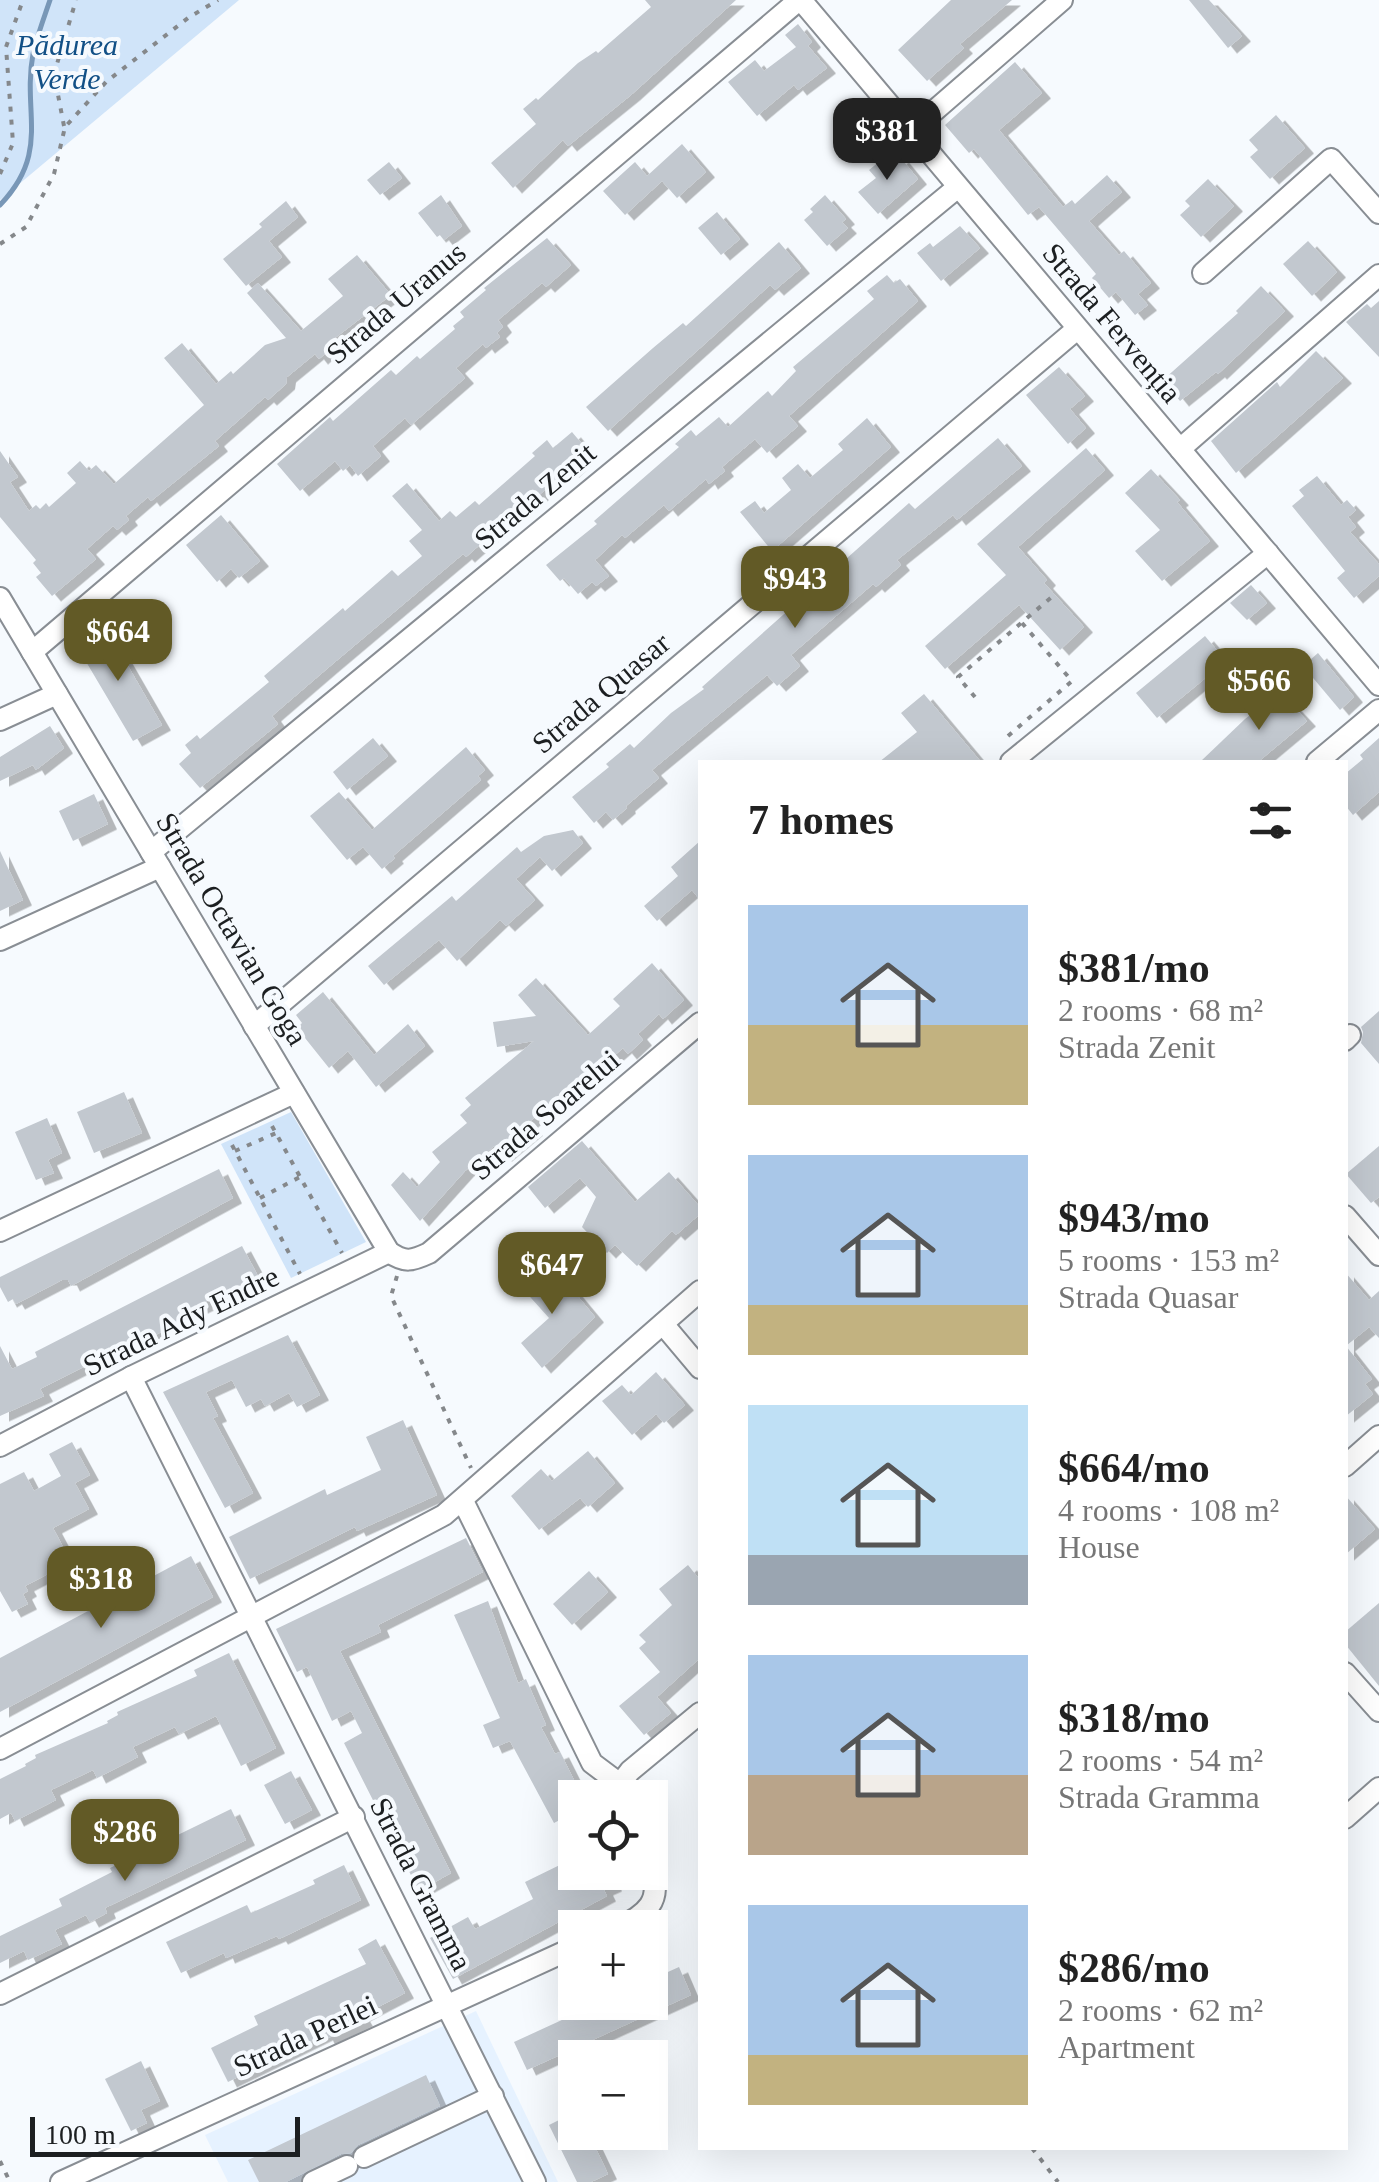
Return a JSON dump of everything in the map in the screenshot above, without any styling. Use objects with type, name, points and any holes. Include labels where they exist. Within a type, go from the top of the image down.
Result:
[{"type":"street","name":"Strada Fervenția","points":[[800,0],[1379,684]]},
{"type":"street","name":"Strada Uranus","points":[[32,652],[800,0]]},
{"type":"street","points":[[911,131],[1062,0]]},
{"type":"street","points":[[1204,273],[1331,159],[1379,213]]},
{"type":"street","name":"Strada Zenit","points":[[0,940],[156,860],[958,186]]},
{"type":"street","points":[[1180,448],[1379,275]]},
{"type":"street","name":"Strada Quasar","points":[[254,1026],[1077,328]]},
{"type":"street","points":[[1013,760],[1268,552]]},
{"type":"street","name":"Strada Octavian Goga","points":[[0,598],[396,1257]]},
{"type":"street","points":[[0,720],[57,694]]},
{"type":"street","points":[[1319,760],[1379,710]]},
{"type":"street","name":"Strada Soarelui","points":[[396,1257],[413,1261],[429,1253],[698,1024]]},
{"type":"street","points":[[0,1231],[294,1093]]},
{"type":"street","points":[[1348,1220],[1379,1256]]},
{"type":"street","name":"Strada Ady Endre","points":[[0,1446],[131,1377],[352,1270],[396,1257]]},
{"type":"street","points":[[0,1749],[444,1514],[698,1293]]},
{"type":"street","points":[[662,1324],[698,1366]]},
{"type":"street","name":"Strada Gramma","points":[[131,1377],[535,2182]]},
{"type":"street","points":[[1348,1463],[1379,1436]]},
{"type":"street","points":[[471,1494],[592,1763],[609,1780]]},
{"type":"street","points":[[1348,1676],[1379,1712]]},
{"type":"street","points":[[626,1780],[630,1771],[698,1715]]},
{"type":"street","points":[[1348,1815],[1379,1788]]},
{"type":"street","points":[[0,1994],[354,1817]]},
{"type":"street","name":"Strada Perlei","points":[[61,2182],[558,1954]]},
{"type":"street","points":[[312,2182],[493,2096]]},
{"type":"path","points":[[0,174],[13,143],[6,47],[23,0]]},
{"type":"path","points":[[0,244],[26,227],[54,174],[65,128],[54,74],[76,0]]},
{"type":"path","points":[[65,128],[106,82],[188,18],[218,0]]},
{"type":"path","points":[[975,697],[958,677],[1054,595]]},
{"type":"path","points":[[1008,736],[1072,681],[1022,623]]},
{"type":"path","points":[[262,1108],[352,1270]]},
{"type":"path","points":[[222,1126],[309,1291]]},
{"type":"path","points":[[235,1151],[276,1132]]},
{"type":"path","points":[[260,1198],[300,1177]]},
{"type":"path","points":[[396,1257],[391,1296],[471,1494]]},
{"type":"path","points":[[1034,2150],[1058,2182]]},
{"type":"path","points":[[0,2160],[10,2182]]},
{"type":"shaded area","points":[[476,2011],[558,2182],[228,2182],[205,2135]]},
{"type":"green space","name":"Pădurea Verde","points":[[0,0],[239,0],[0,200]]},
{"type":"green space","points":[[291,1112],[366,1242],[291,1278],[221,1144]]},
{"type":"building","points":[[645,0],[736,0],[631,95],[568,146],[563,140],[513,188],[491,163],[536,124],[523,109],[651,7]]},
{"type":"building","points":[[951,0],[1012,0],[960,44],[964,48],[927,81],[898,50]]},
{"type":"building","points":[[1189,0],[1209,0],[1242,36],[1228,48]]},
{"type":"building","points":[[798,24],[812,42],[808,46],[827,68],[798,90],[794,85],[757,116],[728,82],[755,60],[764,71],[796,47],[785,35]]},
{"type":"building","points":[[1015,62],[1042,93],[999,130],[1063,207],[1072,200],[1075,204],[1107,175],[1122,192],[1089,221],[1119,255],[1124,251],[1151,283],[1138,294],[1148,305],[1135,315],[1116,292],[1109,298],[1092,278],[1096,274],[1039,207],[1028,215],[974,149],[969,153],[945,125]]},
{"type":"building","points":[[1276,115],[1305,148],[1270,179],[1250,157],[1258,150],[1249,140]]},
{"type":"building","points":[[682,144],[706,172],[677,198],[662,181],[625,215],[603,191],[635,162],[647,176]]},
{"type":"building","points":[[885,157],[891,164],[900,157],[918,179],[878,214],[858,192],[876,178],[869,170]]},
{"type":"building","points":[[389,162],[402,178],[380,195],[367,180]]},
{"type":"building","points":[[1208,179],[1234,206],[1201,237],[1180,215],[1190,206],[1185,201]]},
{"type":"building","points":[[441,195],[462,226],[444,240],[418,213]]},
{"type":"building","points":[[825,195],[846,219],[842,222],[848,228],[827,246],[804,220]]},
{"type":"building","points":[[286,201],[298,217],[269,241],[282,257],[246,286],[223,259]]},
{"type":"building","points":[[717,212],[740,239],[721,255],[698,228]]},
{"type":"building","points":[[960,226],[980,248],[941,281],[917,253],[930,243],[933,247]]},
{"type":"building","points":[[547,238],[571,265],[546,287],[542,283],[498,320],[503,327],[497,333],[500,337],[486,348],[483,344],[456,368],[465,378],[411,425],[405,418],[373,446],[381,456],[358,476],[350,465],[343,471],[335,461],[300,491],[277,464],[391,370],[396,375],[417,356],[420,359],[455,329],[453,326],[464,317],[460,312],[484,288]]},
{"type":"building","points":[[1308,241],[1337,272],[1312,296],[1283,264]]},
{"type":"building","points":[[779,242],[801,268],[775,290],[770,285],[608,431],[586,407],[683,323],[686,326]]},
{"type":"building","points":[[357,255],[391,295],[331,341],[334,346],[319,359],[315,354],[287,377],[286,384],[268,400],[265,397],[215,441],[219,446],[151,501],[148,497],[126,516],[129,520],[117,530],[113,526],[87,549],[96,559],[52,596],[36,577],[41,573],[33,563],[36,560],[0,517],[0,451],[18,477],[10,482],[29,511],[46,503],[49,507],[76,483],[67,473],[80,461],[89,471],[96,465],[114,484],[204,405],[164,358],[182,343],[216,384],[265,345],[286,338],[247,293],[258,283],[301,331],[343,296],[328,279]]},
{"type":"building","points":[[887,275],[894,283],[900,279],[918,301],[789,416],[798,426],[767,453],[755,439],[722,467],[725,471],[709,484],[706,479],[669,511],[664,505],[625,538],[622,535],[595,560],[609,576],[596,586],[592,582],[578,594],[564,578],[560,581],[546,565],[597,524],[594,521],[679,447],[675,444],[691,430],[696,436],[719,417],[728,427],[768,391],[772,396],[796,371],[793,367],[874,299],[867,291]]},
{"type":"building","points":[[1261,286],[1285,311],[1218,374],[1180,401],[1163,380],[1238,313]]},
{"type":"building","points":[[1379,301],[1379,357],[1346,322],[1367,304],[1371,308]]},
{"type":"building","points":[[1316,351],[1343,378],[1236,473],[1211,441],[1277,382],[1280,387]]},
{"type":"building","points":[[1059,367],[1085,396],[1070,409],[1086,428],[1068,444],[1026,395]]},
{"type":"building","points":[[867,418],[891,447],[772,551],[740,512],[755,501],[764,513],[791,490],[782,478],[798,464],[810,478],[843,450],[838,444]]},
{"type":"building","points":[[572,432],[588,451],[582,456],[584,459],[329,667],[272,716],[278,724],[200,788],[179,764],[191,753],[185,745],[197,735],[200,739],[269,682],[264,676],[343,608],[345,611],[392,570],[398,576],[422,556],[409,541],[422,530],[392,496],[407,483],[439,521],[450,511],[456,517],[475,501],[479,505],[535,456],[532,453],[547,440],[553,448]]},
{"type":"building","points":[[998,438],[1022,466],[957,520],[953,515],[897,560],[901,565],[876,587],[873,584],[791,655],[800,666],[777,686],[767,675],[652,770],[659,778],[613,820],[606,812],[594,823],[572,797],[609,767],[606,764],[630,744],[634,748],[704,689],[909,503],[915,509]]},
{"type":"building","points":[[1086,448],[1105,470],[1018,547],[1084,627],[1060,650],[1019,605],[945,669],[925,646],[1006,575],[977,544]]},
{"type":"building","points":[[1151,469],[1210,541],[1162,581],[1135,551],[1160,530],[1125,493]]},
{"type":"building","points":[[1317,476],[1341,505],[1347,500],[1356,510],[1348,517],[1356,527],[1350,532],[1379,564],[1379,576],[1354,598],[1337,578],[1345,571],[1292,506],[1304,496],[1299,490]]},
{"type":"building","points":[[221,515],[260,561],[239,578],[231,569],[217,582],[186,545]]},
{"type":"building","points":[[1251,585],[1267,603],[1247,620],[1230,603]]},
{"type":"building","points":[[94,625],[112,656],[120,652],[162,725],[133,741],[72,638]]},
{"type":"building","points":[[1205,636],[1226,661],[1157,718],[1136,693]]},
{"type":"building","points":[[1318,653],[1354,697],[1340,710],[1303,666]]},
{"type":"building","points":[[1280,692],[1307,721],[1260,760],[1202,760]]},
{"type":"building","points":[[924,694],[979,760],[882,760],[917,732],[901,713]]},
{"type":"building","points":[[50,726],[64,748],[36,770],[33,765],[0,781],[0,757]]},
{"type":"building","points":[[373,738],[388,756],[347,790],[333,772]]},
{"type":"building","points":[[1379,738],[1379,792],[1353,815],[1348,809],[1348,772],[1363,759],[1360,755]]},
{"type":"building","points":[[466,747],[485,770],[478,776],[481,780],[382,869],[363,847],[347,860],[310,816],[339,792],[372,830]]},
{"type":"building","points":[[94,794],[108,824],[73,841],[59,811]]},
{"type":"building","points":[[573,830],[583,843],[552,871],[540,857],[516,879],[535,900],[506,926],[500,920],[457,961],[439,940],[384,985],[368,966],[452,896],[456,901],[517,847],[521,852],[544,836]]},
{"type":"building","points":[[698,843],[698,898],[692,890],[657,921],[644,906],[678,876],[671,867]]},
{"type":"building","points":[[0,851],[23,900],[0,911]]},
{"type":"building","points":[[652,963],[684,1000],[663,1019],[659,1014],[638,1034],[643,1040],[628,1054],[623,1048],[553,1108],[550,1104],[528,1123],[534,1130],[503,1156],[494,1146],[465,1171],[420,1221],[391,1185],[403,1172],[417,1187],[440,1162],[432,1152],[467,1123],[460,1115],[471,1105],[465,1098],[534,1041],[497,1047],[493,1022],[536,1016],[518,995],[536,978],[588,1035],[620,1006],[613,999]]},
{"type":"building","points":[[323,992],[374,1055],[408,1024],[425,1046],[376,1087],[348,1051],[329,1068],[297,1028],[302,1023],[296,1015]]},
{"type":"building","points":[[1379,1011],[1379,1064],[1361,1043],[1361,1027]]},
{"type":"building","points":[[124,1092],[142,1133],[94,1153],[77,1112]]},
{"type":"building","points":[[47,1118],[62,1153],[48,1160],[54,1173],[36,1180],[15,1132]]},
{"type":"building","points":[[582,1141],[635,1202],[669,1172],[698,1205],[698,1216],[676,1235],[672,1231],[637,1266],[615,1245],[607,1253],[582,1227],[596,1197],[580,1178],[545,1208],[528,1187]]},
{"type":"building","points":[[1379,1146],[1379,1197],[1371,1203],[1348,1172]]},
{"type":"building","points":[[219,1169],[233,1198],[71,1286],[68,1280],[62,1280],[16,1304],[13,1299],[8,1302],[0,1287],[0,1277]]},
{"type":"building","points":[[242,1246],[259,1278],[203,1303],[197,1309],[199,1312],[110,1359],[107,1355],[40,1389],[44,1396],[0,1416],[0,1346],[12,1369],[37,1357],[35,1352]]},
{"type":"building","points":[[530,1264],[561,1298],[571,1288],[595,1317],[542,1368],[521,1343],[549,1318],[514,1279]]},
{"type":"building","points":[[1348,1276],[1369,1300],[1379,1291],[1379,1338],[1369,1327],[1348,1344]]},
{"type":"building","points":[[288,1335],[320,1395],[297,1407],[289,1393],[265,1406],[261,1399],[246,1407],[232,1380],[206,1392],[218,1416],[213,1418],[253,1493],[225,1508],[163,1392]]},
{"type":"building","points":[[1348,1349],[1372,1379],[1365,1384],[1373,1394],[1348,1415]]},
{"type":"building","points":[[656,1372],[685,1405],[664,1423],[656,1414],[632,1435],[602,1401],[622,1385],[631,1395]]},
{"type":"building","points":[[403,1420],[437,1495],[357,1531],[355,1527],[250,1579],[229,1537],[325,1489],[327,1495],[381,1470],[366,1437]]},
{"type":"building","points":[[72,1442],[90,1475],[75,1483],[89,1509],[53,1528],[71,1562],[25,1586],[28,1591],[23,1594],[28,1604],[12,1612],[0,1591],[0,1484],[24,1472],[34,1491],[61,1476],[49,1454]]},
{"type":"building","points":[[588,1451],[615,1483],[588,1507],[580,1498],[539,1530],[511,1496],[541,1469],[552,1481]]},
{"type":"building","points":[[1348,1498],[1375,1529],[1348,1552]]},
{"type":"building","points":[[466,1538],[483,1572],[378,1625],[381,1632],[340,1651],[451,1873],[419,1891],[344,1743],[362,1733],[351,1711],[332,1721],[307,1667],[297,1672],[276,1629]]},
{"type":"building","points":[[191,1556],[213,1597],[0,1712],[0,1658]]},
{"type":"building","points":[[688,1565],[698,1578],[698,1660],[657,1697],[671,1713],[644,1735],[619,1706],[660,1672],[639,1648],[646,1642],[639,1635],[672,1605],[659,1589]]},
{"type":"building","points":[[589,1571],[608,1592],[572,1625],[553,1604]]},
{"type":"building","points":[[488,1601],[518,1683],[526,1679],[546,1725],[541,1727],[574,1780],[558,1780],[558,1821],[554,1823],[510,1741],[493,1748],[483,1725],[500,1718],[454,1615]]},
{"type":"building","points":[[1379,1603],[1379,1686],[1348,1648],[1348,1629]]},
{"type":"building","points":[[229,1653],[276,1748],[241,1766],[216,1716],[179,1734],[175,1727],[133,1747],[138,1757],[97,1778],[93,1770],[51,1790],[56,1800],[15,1821],[11,1813],[0,1819],[0,1779],[26,1766],[35,1755],[108,1723],[117,1712],[197,1676],[194,1670]]},
{"type":"building","points":[[291,1771],[312,1810],[285,1824],[264,1785]]},
{"type":"building","points":[[231,1809],[246,1840],[105,1908],[107,1913],[90,1922],[86,1915],[55,1930],[62,1944],[28,1960],[24,1951],[0,1963],[0,1936],[62,1906],[59,1899],[112,1872],[110,1868]]},
{"type":"building","points":[[344,1865],[361,1900],[279,1939],[277,1936],[226,1958],[224,1953],[181,1973],[166,1942],[247,1905],[251,1913],[315,1884],[313,1880]]},
{"type":"building","points":[[558,1866],[558,1890],[604,1890],[607,1896],[581,1910],[558,1910],[558,1922],[453,1979],[430,1938],[468,1917],[475,1929],[533,1899],[525,1882]]},
{"type":"building","points":[[376,1939],[405,1993],[361,2016],[364,2021],[326,2039],[324,2035],[228,2082],[211,2048],[258,2025],[254,2016],[366,1964],[358,1949]]},
{"type":"building","points":[[679,1967],[691,1995],[668,2006],[668,1972]]},
{"type":"building","points":[[562,2020],[636,2020],[593,2040],[558,2040],[558,2056],[527,2070],[514,2042]]},
{"type":"building","points":[[141,2061],[160,2101],[141,2110],[147,2123],[131,2131],[105,2079]]},
{"type":"building","points":[[426,2075],[440,2106],[286,2182],[259,2182],[248,2160]]},
{"type":"building","points":[[558,2120],[558,2143],[549,2125]]},
{"type":"building","points":[[561,2150],[597,2150],[608,2174],[591,2182],[577,2182]]},
{"type":"waterway","points":[[0,205],[16,186],[30,149],[33,54],[50,0]]}]
